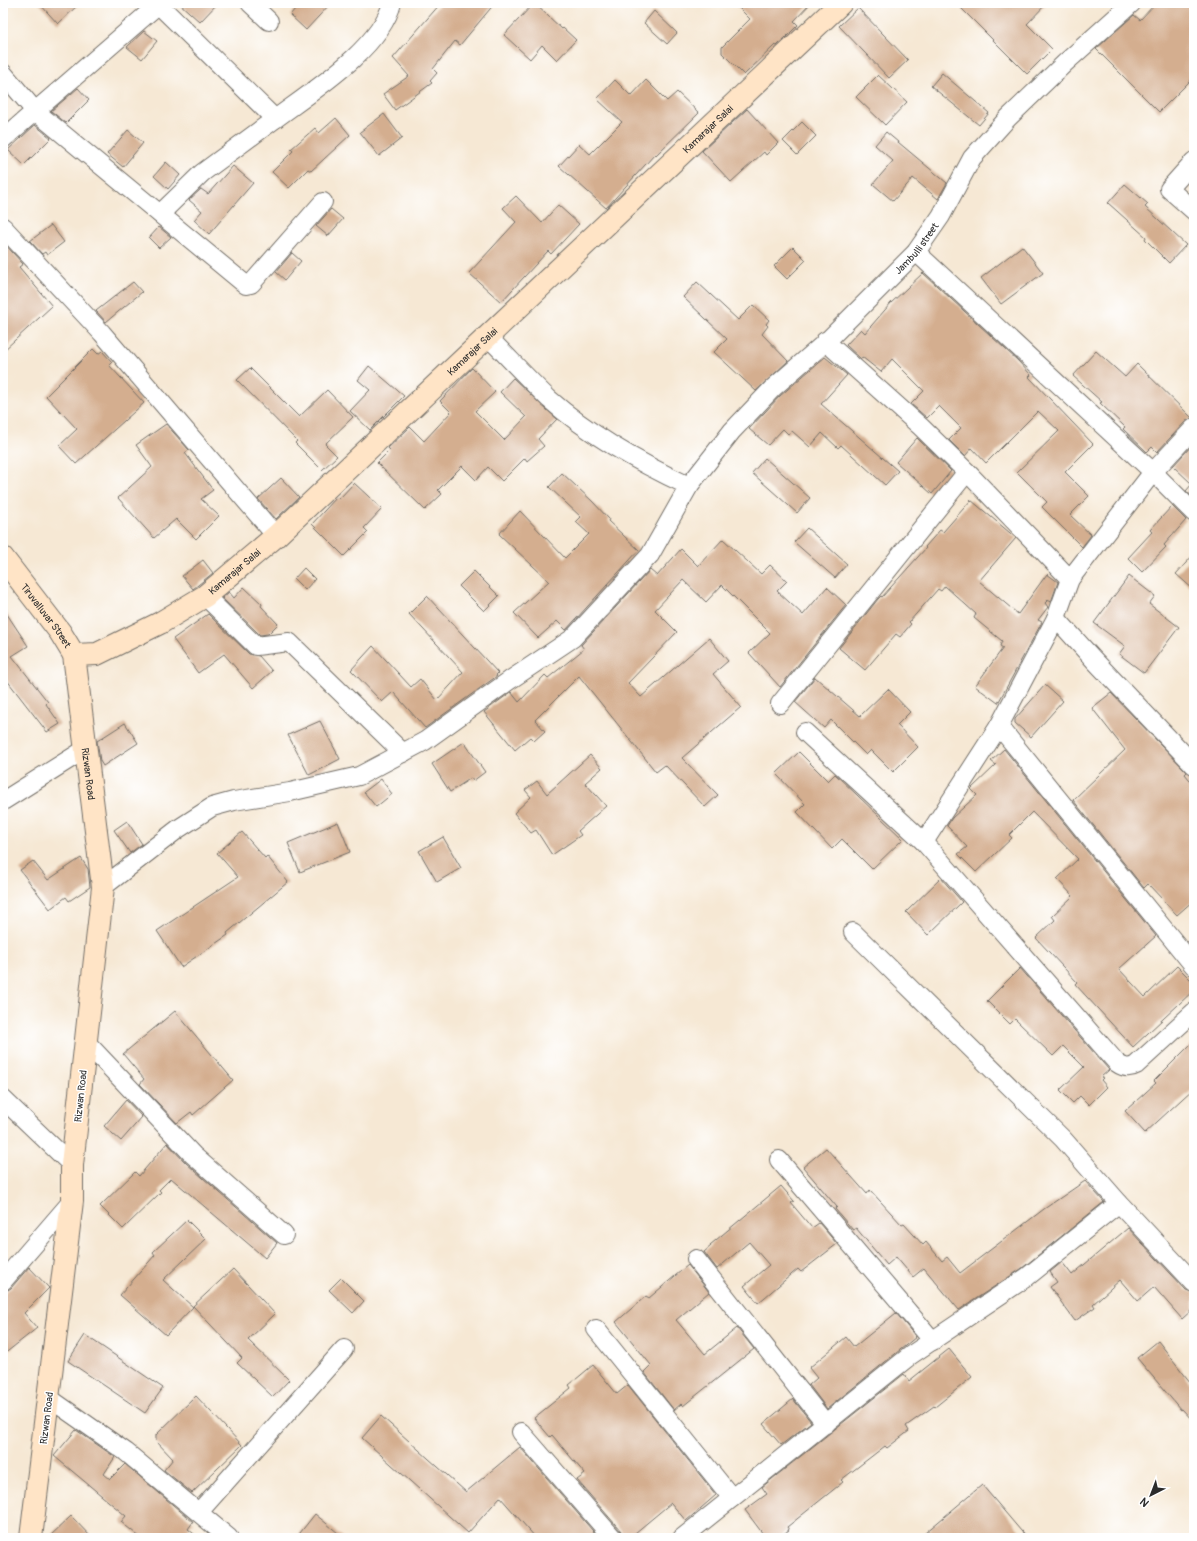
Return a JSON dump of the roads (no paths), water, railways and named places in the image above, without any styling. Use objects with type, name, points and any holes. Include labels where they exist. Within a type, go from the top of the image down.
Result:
[{"type":"street","points":[[250,3],[270,21]]},
{"type":"street","points":[[160,214],[202,173],[334,74],[363,49],[383,25],[392,3]]},
{"type":"street","name":"Kamarajar Salai","points":[[74,654],[97,654],[114,647],[160,623],[205,596],[276,536],[841,3]]},
{"type":"street","name":"Jambulli street","points":[[103,887],[178,829],[212,807],[234,801],[290,792],[358,776],[403,753],[425,741],[510,680],[573,638],[650,555],[688,486],[732,432],[773,388],[825,341],[916,252],[941,216],[972,158],[1002,123],[1064,63],[1132,3]]},
{"type":"street","points":[[3,138],[159,4],[275,119]]},
{"type":"street","points":[[3,74],[35,111],[246,285],[251,284],[323,202]]},
{"type":"street","points":[[1194,161],[1169,189],[1194,211]]},
{"type":"street","points":[[3,227],[102,333],[276,536]]},
{"type":"street","points":[[916,252],[1153,472],[1194,513]]},
{"type":"street","points":[[487,336],[550,399],[596,435],[651,469],[688,486]]},
{"type":"street","points":[[825,341],[921,427],[967,472],[1070,579]]},
{"type":"street","points":[[924,842],[999,726],[1056,618],[1070,579],[1153,472],[1194,428]]},
{"type":"street","points":[[780,704],[967,472]]},
{"type":"street","name":"Tiruvalluvar Street","points":[[3,558],[60,632],[74,654]]},
{"type":"street","points":[[205,596],[256,646],[289,642],[403,753]]},
{"type":"street","points":[[1056,618],[1194,765]]},
{"type":"street","name":"Rizwan Road","points":[[31,1538],[72,1200],[72,1166],[103,887],[84,750],[74,654]]},
{"type":"street","points":[[999,726],[1194,966]]},
{"type":"street","points":[[805,732],[924,842],[1117,1063],[1123,1067],[1130,1068],[1136,1065],[1194,1012]]},
{"type":"street","points":[[3,801],[84,750]]},
{"type":"street","points":[[853,932],[1063,1139],[1119,1203],[1194,1283]]},
{"type":"street","points":[[86,1042],[193,1156],[284,1235]]},
{"type":"street","points":[[3,1099],[72,1166]]},
{"type":"street","points":[[779,1160],[934,1341]]},
{"type":"street","points":[[3,1281],[72,1200]]},
{"type":"street","points":[[682,1538],[911,1356],[1028,1277],[1119,1203]]},
{"type":"street","points":[[696,1259],[826,1424]]},
{"type":"street","points":[[596,1329],[732,1498]]},
{"type":"street","points":[[199,1512],[344,1349]]},
{"type":"street","points":[[49,1398],[126,1452],[230,1538]]},
{"type":"street","points":[[521,1432],[613,1538]]}]
